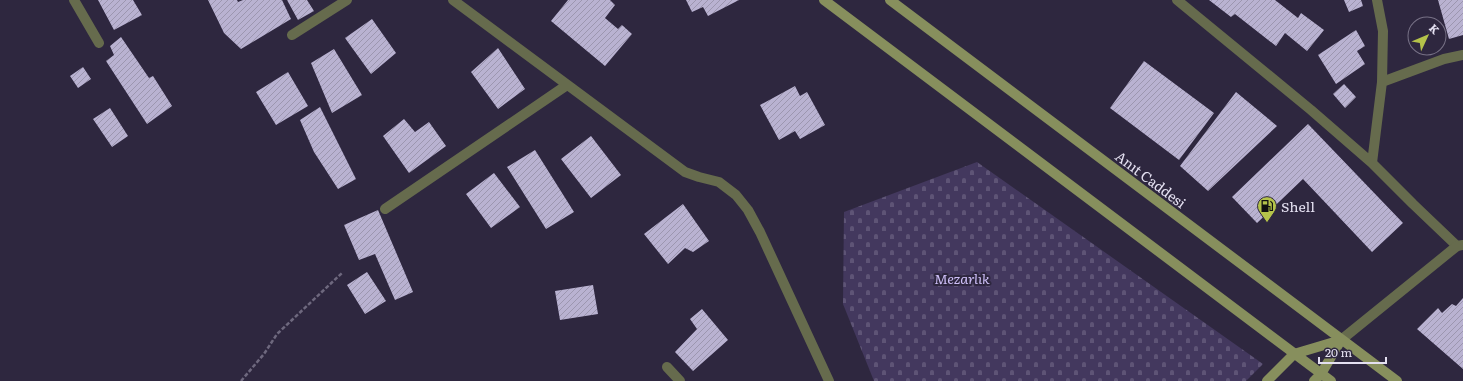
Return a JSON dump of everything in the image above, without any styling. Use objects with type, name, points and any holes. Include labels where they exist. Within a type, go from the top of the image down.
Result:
[{"type":"main road","points":[[824,0],[1294,354],[1318,377],[1331,381]]},
{"type":"main road","name":"Anıt Caddesi","points":[[890,0],[1397,381]]},
{"type":"main road","points":[[1267,381],[1294,354],[1341,340]]},
{"type":"main road","points":[[1318,377],[1341,340]]},
{"type":"street","points":[[74,0],[100,43]]},
{"type":"street","points":[[292,35],[347,0]]},
{"type":"street","points":[[453,0],[685,172],[719,182],[736,195],[748,210],[760,232],[829,381]]},
{"type":"street","points":[[1177,0],[1311,110],[1372,163],[1413,204],[1460,246],[1341,340]]},
{"type":"street","points":[[1372,163],[1382,82],[1383,31],[1377,0]]},
{"type":"street","points":[[1382,82],[1444,59],[1463,55]]},
{"type":"street","points":[[385,210],[567,85]]},
{"type":"street","points":[[667,367],[680,381]]},
{"type":"path","points":[[241,381],[264,354],[277,334],[342,273]]},
{"type":"green space","name":"Mezarlık","points":[[977,162],[1263,364],[1246,381],[874,381],[843,304],[844,212]]},
{"type":"building","points":[[98,0],[133,0],[142,15],[114,30]]},
{"type":"building","points":[[208,0],[237,0],[238,2],[243,0],[282,0],[291,19],[241,49],[224,33]]},
{"type":"building","points":[[287,0],[307,0],[314,11],[298,20]]},
{"type":"building","points":[[568,0],[610,0],[615,5],[605,18],[618,29],[622,25],[632,34],[605,66],[551,21]]},
{"type":"building","points":[[686,0],[739,0],[708,16],[703,7],[692,12]]},
{"type":"building","points":[[1209,0],[1275,0],[1298,18],[1301,13],[1324,30],[1307,51],[1285,33],[1276,46],[1235,14],[1231,17]]},
{"type":"building","points":[[1344,0],[1361,0],[1363,6],[1349,12]]},
{"type":"building","points":[[1438,0],[1463,0],[1463,35],[1449,39],[1447,32],[1447,16],[1443,16]]},
{"type":"building","points":[[372,19],[396,53],[371,74],[345,38]]},
{"type":"building","points":[[1356,30],[1365,46],[1357,51],[1365,64],[1336,84],[1318,55]]},
{"type":"building","points":[[121,37],[149,78],[153,76],[172,106],[147,124],[106,61],[114,55],[110,46]]},
{"type":"building","points":[[498,48],[525,89],[498,109],[471,72]]},
{"type":"building","points":[[334,49],[362,95],[332,113],[311,63]]},
{"type":"building","points":[[1144,61],[1214,113],[1179,160],[1110,108]]},
{"type":"building","points":[[83,67],[91,79],[78,88],[70,76]]},
{"type":"building","points":[[288,72],[308,106],[276,125],[256,92]]},
{"type":"building","points":[[1344,84],[1356,97],[1345,108],[1333,94]]},
{"type":"building","points":[[795,86],[800,96],[807,92],[825,125],[800,139],[795,131],[779,140],[760,105]]},
{"type":"building","points":[[1236,92],[1277,126],[1208,191],[1180,166]]},
{"type":"building","points":[[320,107],[356,179],[338,189],[314,152],[300,120]]},
{"type":"building","points":[[110,108],[128,136],[112,147],[93,119]]},
{"type":"building","points":[[404,119],[415,132],[429,122],[446,146],[409,173],[383,136]]},
{"type":"building","points":[[1308,124],[1403,223],[1372,252],[1303,179],[1257,223],[1232,197]]},
{"type":"building","points":[[591,136],[621,175],[591,198],[561,159]]},
{"type":"building","points":[[535,150],[574,212],[546,229],[507,167]]},
{"type":"building","points":[[494,173],[520,207],[491,228],[466,194]]},
{"type":"building","points":[[683,204],[709,241],[693,252],[685,248],[668,264],[644,234]]},
{"type":"building","points":[[378,210],[413,292],[395,300],[375,254],[359,260],[344,225]]},
{"type":"building","points":[[367,272],[386,301],[365,314],[347,285]]},
{"type":"building","points":[[593,285],[598,314],[560,320],[555,291]]},
{"type":"building","points":[[1463,298],[1463,369],[1417,329],[1438,308],[1442,313],[1452,304],[1456,306]]},
{"type":"building","points":[[702,309],[728,340],[693,371],[675,352],[697,329],[690,319]]},
{"type":"place","name":"Shell","points":[[1267,223]]}]
